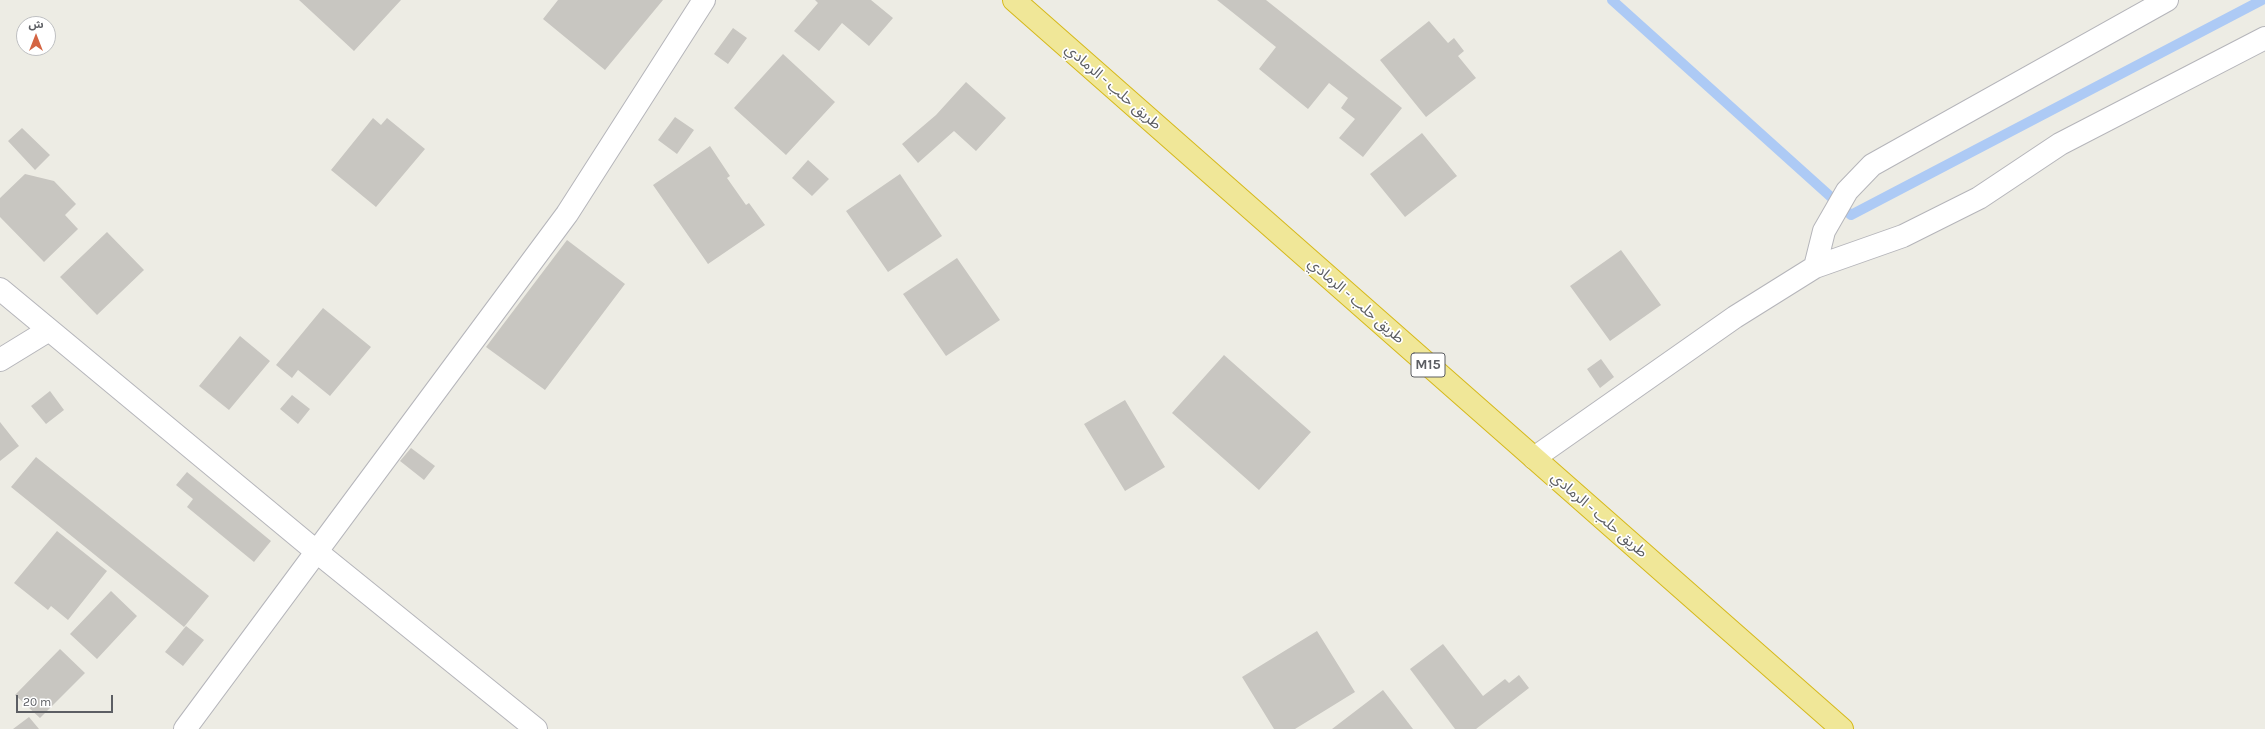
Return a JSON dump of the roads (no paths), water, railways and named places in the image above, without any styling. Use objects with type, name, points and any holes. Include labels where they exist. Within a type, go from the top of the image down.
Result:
[{"type":"highway","name":"طريق حلب - الرمادي","points":[[1014,0],[1842,729]]},
{"type":"street","points":[[185,729],[567,214],[704,0]]},
{"type":"street","points":[[1815,267],[1824,231],[1847,191],[1872,165],[2167,0]]},
{"type":"street","points":[[1534,458],[1736,317],[1815,267],[1903,236],[1979,198],[2060,144],[2265,38]]},
{"type":"street","points":[[0,289],[317,552],[536,729]]},
{"type":"street","points":[[0,360],[49,330]]},
{"type":"waterway","points":[[1612,0],[1851,215],[2262,0]]}]
